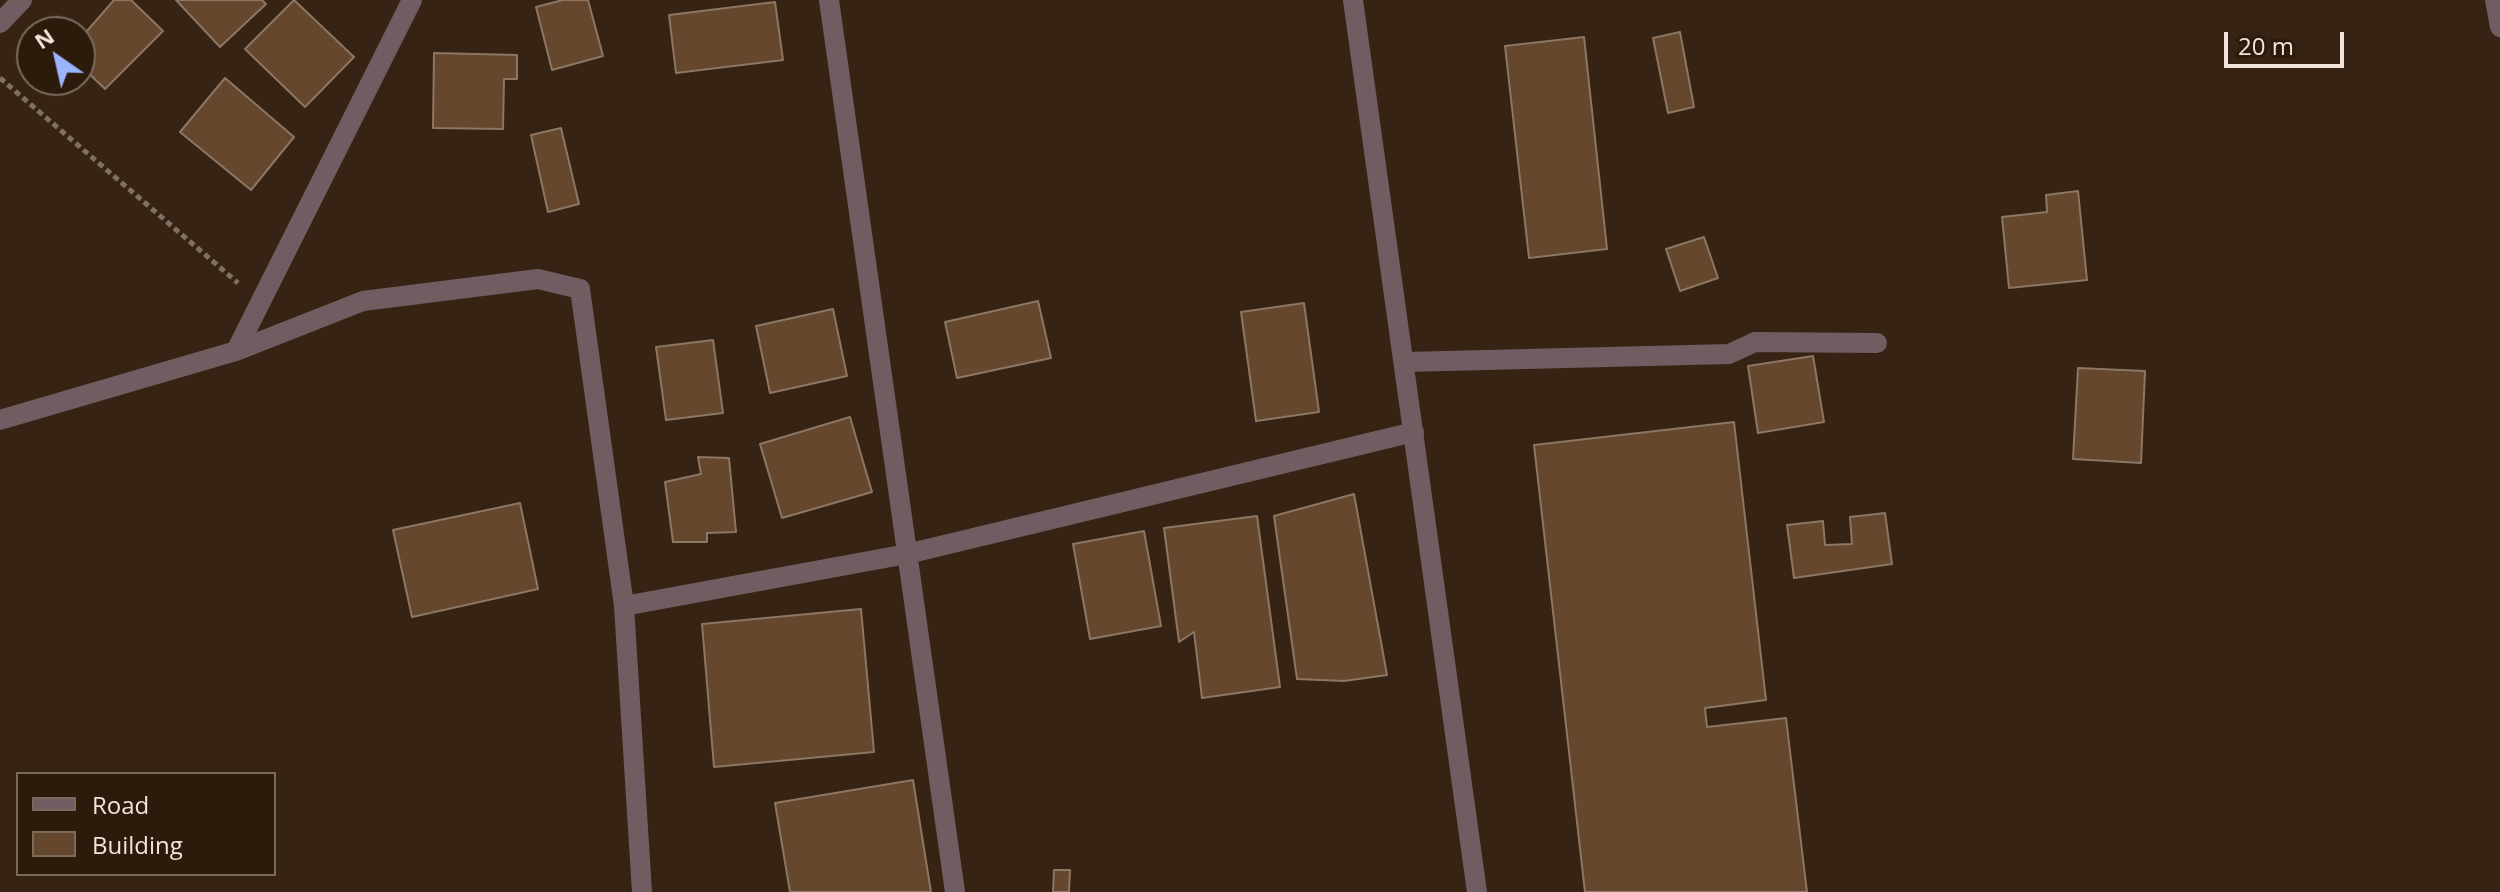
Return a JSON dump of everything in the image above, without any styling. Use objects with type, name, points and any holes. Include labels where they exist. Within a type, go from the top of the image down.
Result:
[{"type":"street","points":[[0,23],[22,0]]},
{"type":"street","points":[[236,351],[412,0]]},
{"type":"street","points":[[829,0],[955,892]]},
{"type":"street","points":[[1353,0],[1477,892]]},
{"type":"street","points":[[2495,0],[2500,27]]},
{"type":"street","points":[[0,420],[236,351],[363,301],[538,279],[580,289],[624,606],[642,892]]},
{"type":"street","points":[[1405,362],[1729,354],[1755,342],[1877,343]]},
{"type":"street","points":[[624,606],[907,554],[1414,432]]},
{"type":"path","points":[[0,78],[261,301]]},
{"type":"building","points":[[114,0],[131,0],[163,31],[105,89],[96,80],[96,21]]},
{"type":"building","points":[[176,0],[262,0],[266,4],[220,47]]},
{"type":"building","points":[[294,0],[354,57],[305,107],[245,49]]},
{"type":"building","points":[[563,0],[588,0],[603,56],[552,70],[536,7]]},
{"type":"building","points":[[775,2],[783,60],[676,73],[669,15]]},
{"type":"building","points":[[1680,32],[1694,107],[1668,113],[1653,38]]},
{"type":"building","points":[[1584,37],[1607,249],[1529,258],[1505,46]]},
{"type":"building","points":[[434,53],[517,55],[517,79],[504,79],[503,129],[433,128]]},
{"type":"building","points":[[225,78],[294,137],[251,190],[180,132]]},
{"type":"building","points":[[561,128],[579,204],[548,212],[531,135]]},
{"type":"building","points":[[2078,191],[2087,280],[2009,288],[2002,217],[2047,212],[2046,195]]},
{"type":"building","points":[[1704,237],[1718,278],[1680,291],[1666,249]]},
{"type":"building","points":[[1038,301],[1051,358],[957,378],[945,322]]},
{"type":"building","points":[[1304,303],[1319,412],[1256,421],[1241,312]]},
{"type":"building","points":[[833,309],[847,376],[770,393],[756,326]]},
{"type":"building","points":[[713,340],[723,413],[666,420],[656,347]]},
{"type":"building","points":[[1813,356],[1824,422],[1758,433],[1748,366]]},
{"type":"building","points":[[2078,368],[2145,371],[2141,463],[2073,459]]},
{"type":"building","points":[[850,417],[872,492],[782,518],[760,444]]},
{"type":"building","points":[[1734,422],[1766,700],[1705,708],[1707,727],[1786,718],[1807,892],[1585,892],[1534,445]]},
{"type":"building","points":[[698,457],[729,458],[736,532],[707,533],[707,542],[673,542],[665,482],[701,474]]},
{"type":"building","points":[[1354,494],[1387,675],[1344,681],[1297,679],[1274,516]]},
{"type":"building","points":[[520,503],[538,589],[412,617],[393,530]]},
{"type":"building","points":[[1885,513],[1892,564],[1794,578],[1787,525],[1823,521],[1825,545],[1852,544],[1850,517]]},
{"type":"building","points":[[1257,516],[1280,687],[1202,698],[1194,632],[1179,642],[1164,528]]},
{"type":"building","points":[[1144,531],[1161,626],[1090,639],[1073,544]]},
{"type":"building","points":[[861,609],[874,752],[714,767],[702,624]]},
{"type":"building","points":[[913,780],[931,892],[790,892],[775,803]]},
{"type":"building","points":[[1054,870],[1070,870],[1069,892],[1053,892]]}]
